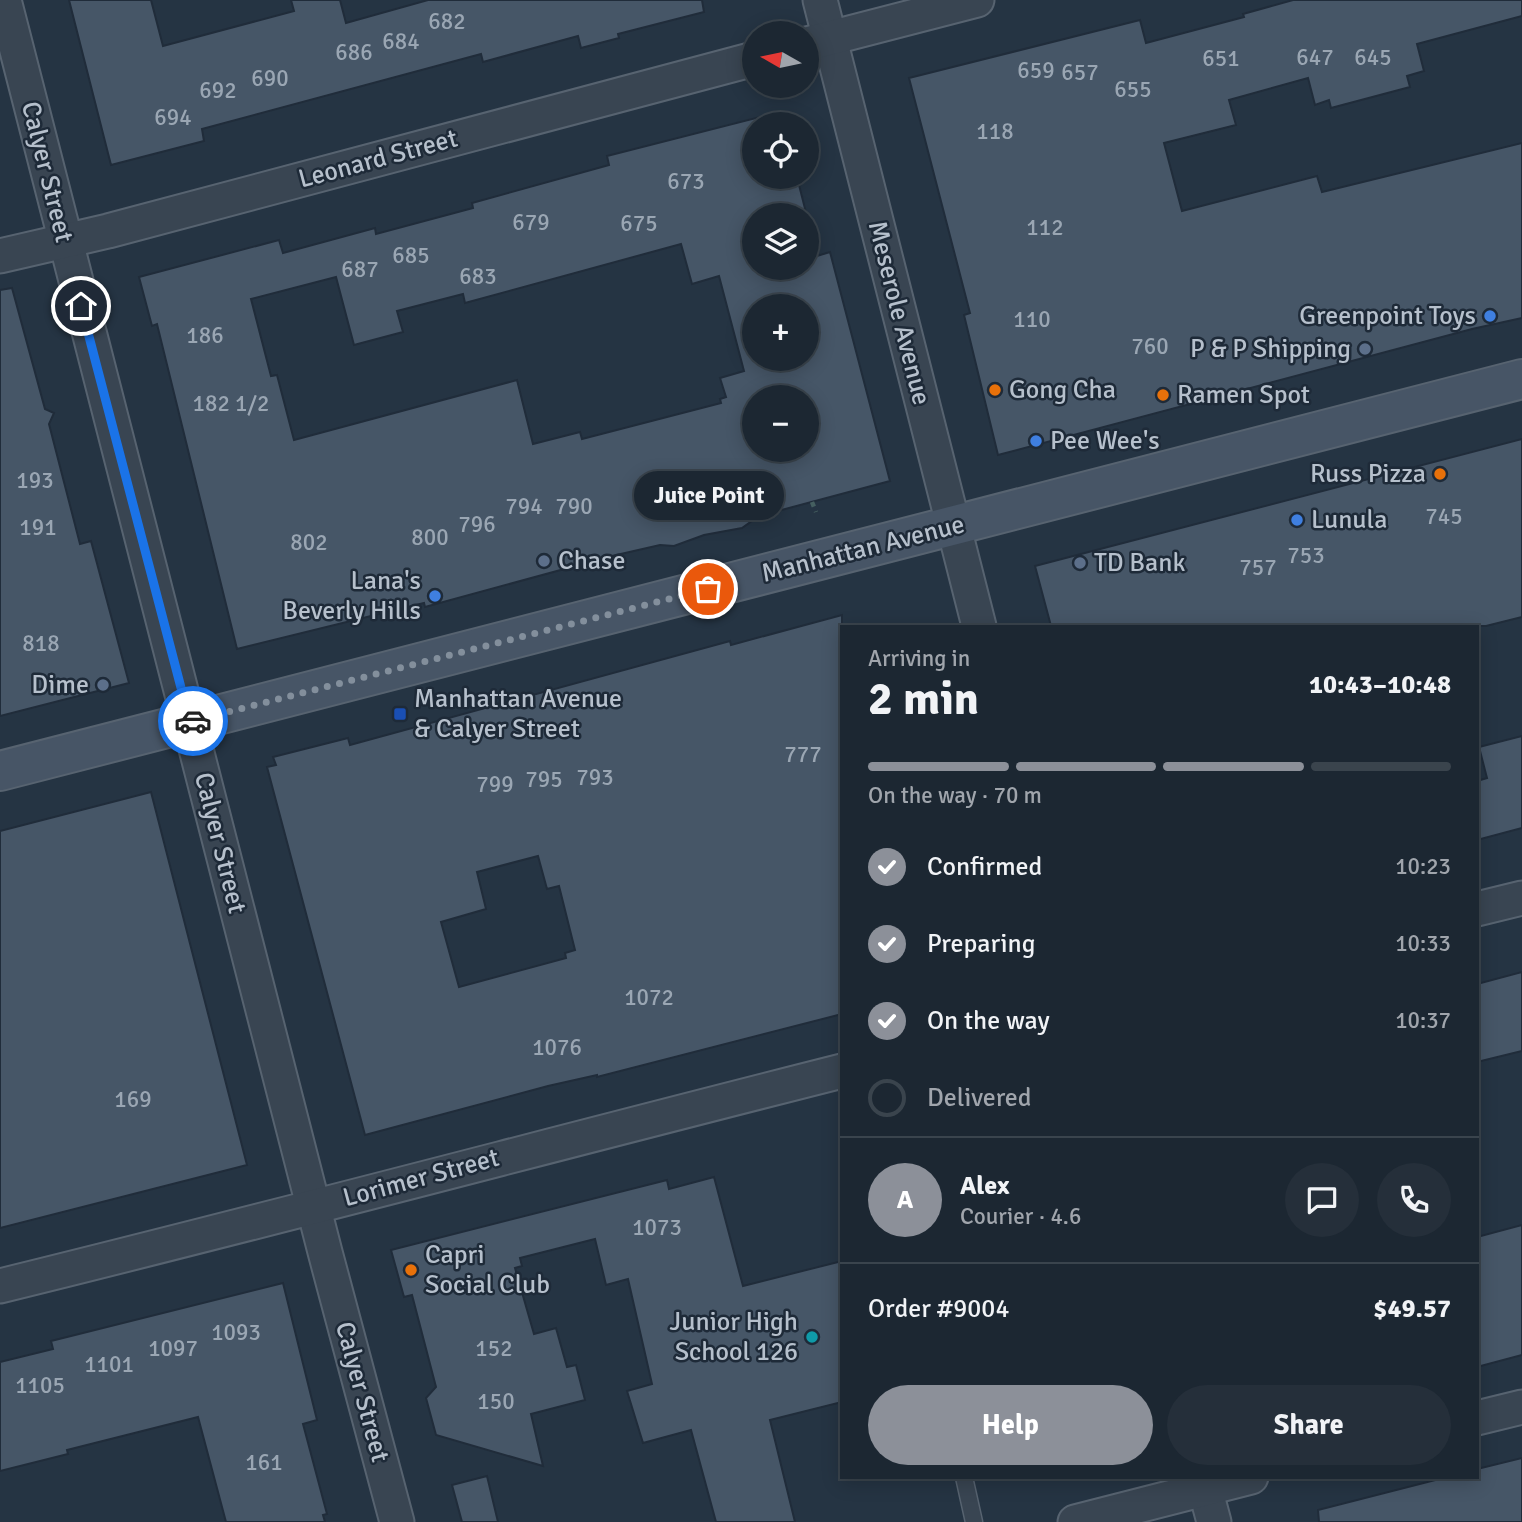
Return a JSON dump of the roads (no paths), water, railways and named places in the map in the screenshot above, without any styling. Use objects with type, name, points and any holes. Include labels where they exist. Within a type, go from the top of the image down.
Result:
[{"type":"street","name":"Calyer Street","points":[[4,0],[313,1207],[397,1522]]},
{"type":"street","name":"Meserole Avenue","points":[[819,21],[820,0]]},
{"type":"street","points":[[819,41],[977,0]]},
{"type":"street","name":"Meserole Avenue","points":[[819,45],[979,625]]},
{"type":"street","name":"Leonard Street","points":[[0,256],[742,62]]},
{"type":"street","name":"Manhattan Avenue","points":[[0,771],[1522,379]]},
{"type":"street","points":[[1479,909],[1522,898]]},
{"type":"street","name":"Lorimer Street","points":[[0,1286],[840,1072]]},
{"type":"street","points":[[1479,1418],[1522,1407]]},
{"type":"street","points":[[1075,1522],[1204,1483],[1235,1479]]},
{"type":"street","points":[[1204,1483],[1214,1522]]},
{"type":"lane","points":[[964,1479],[974,1522]]},
{"type":"place","name":"Greenpoint Toys","points":[[1490,316]]},
{"type":"place","name":"P & P Shipping","points":[[1365,349]]},
{"type":"place","name":"Gong Cha","points":[[995,390]]},
{"type":"place","name":"Ramen Spot","points":[[1163,395]]},
{"type":"place","name":"Pee Wee's","points":[[1036,441]]},
{"type":"place","name":"Russ Pizza","points":[[1440,474]]},
{"type":"place","name":"Lunula","points":[[1297,520]]},
{"type":"place","name":"Chase","points":[[544,561]]},
{"type":"place","name":"TD Bank","points":[[1080,563]]},
{"type":"place","name":"Juice Point","points":[[708,589]]},
{"type":"place","name":"Lana's Beverly Hills","points":[[435,596]]},
{"type":"place","name":"Dime","points":[[103,685]]},
{"type":"place","name":"Manhattan Avenue & Calyer Street","points":[[400,714]]},
{"type":"place","name":"Capri Social Club","points":[[411,1270]]},
{"type":"place","name":"Junior High School 126","points":[[812,1337]]}]
